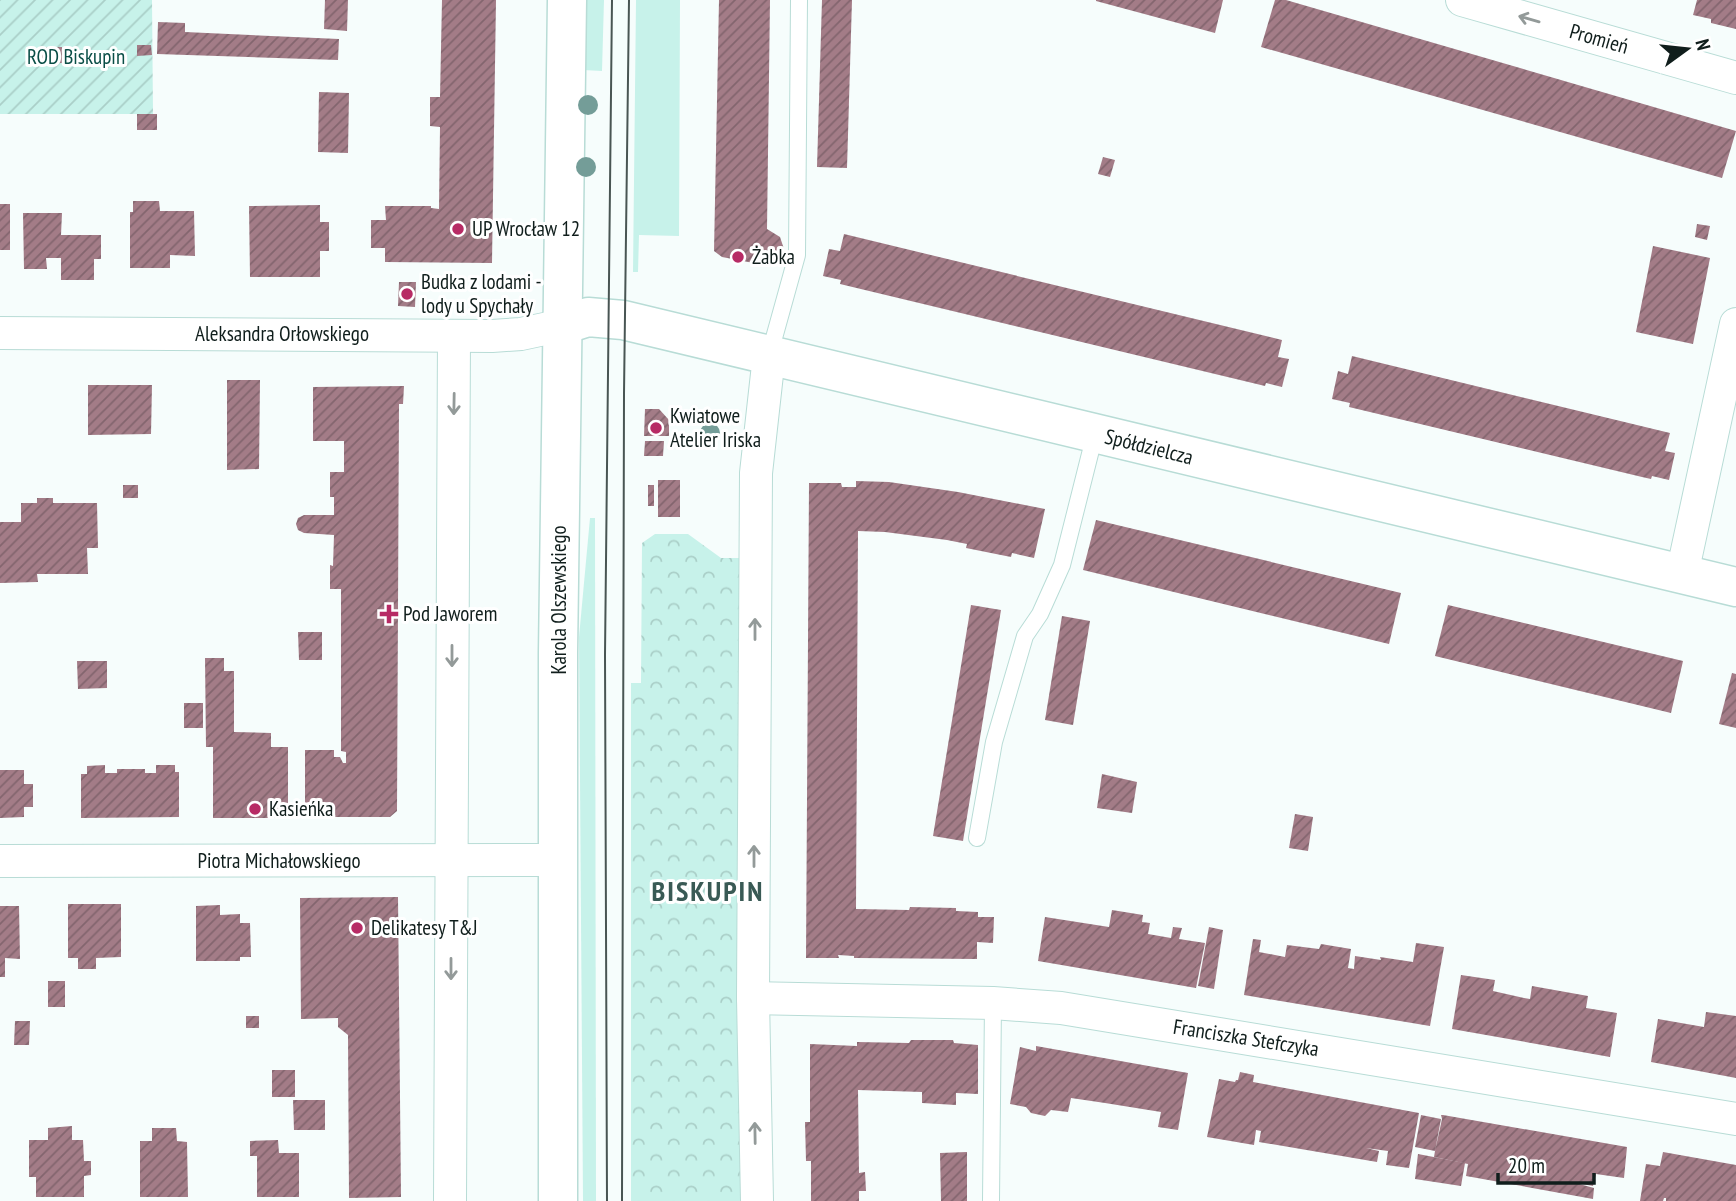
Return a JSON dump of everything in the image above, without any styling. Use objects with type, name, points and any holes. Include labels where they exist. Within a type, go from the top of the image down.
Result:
[{"type":"street","name":"Karola Olszewskiego","points":[[558,1201],[558,653],[567,0]]},
{"type":"street","name":"Promień","points":[[1462,0],[1736,78]]},
{"type":"street","name":"Spółdzielcza","points":[[563,325],[588,317],[607,317],[1736,587]]},
{"type":"street","points":[[1682,574],[1736,324]]},
{"type":"street","name":"Aleksandra Orłowskiego","points":[[0,333],[492,337],[563,325]]},
{"type":"street","points":[[450,1201],[454,336]]},
{"type":"street","points":[[757,1201],[753,998],[756,473],[769,356]]},
{"type":"street","name":"Piotra Michałowskiego","points":[[0,861],[558,860]]},
{"type":"street","name":"Franciszka Stefczyka","points":[[753,998],[993,1003],[1060,1008],[1736,1119]]},
{"type":"lane","points":[[769,356],[797,255],[799,0]]},
{"type":"lane","points":[[977,838],[994,741],[1025,636],[1040,614],[1062,565],[1095,434]]},
{"type":"lane","points":[[991,1201],[993,1003]]},
{"type":"green space","name":"ROD Biskupin","points":[[0,0],[152,0],[153,114],[0,114]]},
{"type":"green space","points":[[584,0],[604,0],[602,71],[583,70]]},
{"type":"green space","points":[[636,0],[680,0],[679,236],[639,235],[638,272],[633,272]]},
{"type":"green space","points":[[590,518],[595,518],[596,1201],[583,1201],[579,637]]},
{"type":"green space","points":[[655,534],[688,534],[721,558],[744,558],[745,1201],[631,1201],[631,683],[641,683],[642,543]]},
{"type":"building","points":[[325,0],[348,0],[347,31],[324,29]]},
{"type":"building","points":[[442,0],[496,0],[492,263],[385,262],[385,248],[371,248],[371,220],[386,220],[385,206],[431,206],[439,209],[440,127],[430,126],[430,97],[440,97]]},
{"type":"building","points":[[719,0],[770,0],[767,229],[780,237],[784,249],[782,257],[772,264],[722,257],[714,251]]},
{"type":"building","points":[[822,0],[852,0],[847,168],[817,167]]},
{"type":"building","points":[[1096,0],[1223,0],[1215,33],[1096,1]]},
{"type":"building","points":[[1275,0],[1286,0],[1736,131],[1722,178],[1261,47]]},
{"type":"building","points":[[1697,0],[1736,0],[1736,29],[1693,15]]},
{"type":"building","points":[[158,22],[185,23],[185,32],[339,39],[338,60],[157,54]]},
{"type":"building","points":[[137,45],[151,45],[152,55],[137,56]]},
{"type":"building","points":[[39,47],[62,47],[62,63],[39,63]]},
{"type":"building","points":[[319,92],[349,93],[348,153],[318,152]]},
{"type":"building","points":[[137,114],[157,114],[157,130],[137,130]]},
{"type":"building","points":[[1103,157],[1115,160],[1110,177],[1098,174]]},
{"type":"building","points":[[133,201],[159,201],[160,211],[194,211],[195,256],[170,255],[170,268],[130,268],[130,212],[133,212]]},
{"type":"building","points":[[0,204],[10,204],[10,250],[0,250]]},
{"type":"building","points":[[320,205],[320,222],[329,222],[329,251],[320,251],[320,277],[250,277],[249,206]]},
{"type":"building","points":[[23,213],[62,213],[61,235],[101,235],[101,259],[94,259],[94,280],[61,280],[61,258],[46,258],[47,269],[24,269]]},
{"type":"building","points":[[1697,224],[1710,226],[1707,240],[1695,237]]},
{"type":"building","points":[[844,234],[1282,340],[1278,357],[1289,359],[1282,387],[1266,383],[1265,386],[840,284],[841,280],[823,276],[829,249],[840,251]]},
{"type":"building","points":[[1653,246],[1710,258],[1693,344],[1636,332]]},
{"type":"building","name":"Budka z lodami - lody u Spychały","points":[[399,282],[416,282],[415,307],[398,306]]},
{"type":"building","points":[[1352,356],[1670,433],[1665,451],[1675,453],[1669,480],[1642,477],[1349,407],[1350,403],[1332,399],[1338,371],[1348,374]]},
{"type":"building","points":[[227,380],[260,380],[259,469],[227,470]]},
{"type":"building","points":[[88,385],[152,385],[151,434],[88,435]]},
{"type":"building","points":[[404,386],[403,404],[399,404],[397,811],[390,817],[305,817],[305,750],[334,750],[334,757],[340,757],[343,763],[346,763],[346,752],[341,751],[341,589],[330,589],[334,535],[304,533],[298,530],[296,524],[298,518],[304,515],[334,515],[334,497],[330,497],[330,472],[344,472],[344,441],[313,441],[313,387]]},
{"type":"building","name":"Kwiatowe Atelier Iriska","points":[[645,409],[659,409],[669,420],[669,436],[644,436]]},
{"type":"building","points":[[645,441],[664,441],[663,456],[644,456]]},
{"type":"building","points":[[658,480],[680,480],[680,517],[658,517]]},
{"type":"building","points":[[856,481],[889,482],[958,492],[1045,509],[1034,558],[1012,553],[1011,557],[966,548],[967,544],[947,540],[858,531],[856,909],[956,908],[956,911],[978,912],[978,917],[994,917],[993,943],[977,942],[977,959],[854,958],[838,955],[839,958],[806,958],[809,483],[841,483],[842,487],[856,487]]},
{"type":"building","points":[[123,485],[138,485],[138,498],[123,498]]},
{"type":"building","points":[[648,485],[654,485],[654,506],[648,506]]},
{"type":"building","points":[[37,498],[53,498],[53,503],[97,503],[98,548],[87,548],[88,574],[37,574],[38,582],[0,583],[0,522],[21,522],[21,503],[37,503]]},
{"type":"building","points":[[1096,520],[1401,593],[1389,644],[1083,570]]},
{"type":"building","points":[[971,605],[1001,610],[963,841],[933,836]]},
{"type":"building","points":[[1448,605],[1683,661],[1671,713],[1435,656]]},
{"type":"building","points":[[1062,616],[1090,621],[1073,725],[1045,720]]},
{"type":"building","points":[[298,632],[322,632],[322,660],[299,660]]},
{"type":"building","points":[[205,658],[224,658],[224,671],[234,671],[234,732],[271,733],[271,747],[288,747],[288,818],[213,818],[213,747],[206,747]]},
{"type":"building","points":[[77,661],[107,661],[107,688],[78,689]]},
{"type":"building","points":[[1732,673],[1736,674],[1736,728],[1719,724]]},
{"type":"building","points":[[184,703],[203,703],[203,728],[184,728]]},
{"type":"building","points":[[105,765],[105,773],[117,773],[117,769],[145,769],[145,773],[156,773],[156,765],[175,765],[175,772],[179,772],[179,817],[81,818],[81,774],[87,774],[87,766]]},
{"type":"building","points":[[0,770],[24,770],[24,784],[33,784],[33,807],[24,807],[24,817],[0,818]]},
{"type":"building","points":[[1102,774],[1137,782],[1132,813],[1097,808]]},
{"type":"building","points":[[1295,814],[1313,817],[1308,851],[1289,848]]},
{"type":"building","points":[[398,897],[401,1197],[349,1198],[348,1035],[338,1027],[338,1018],[301,1019],[300,898]]},
{"type":"building","points":[[68,904],[121,904],[121,957],[96,958],[96,969],[78,969],[78,958],[68,958]]},
{"type":"building","points":[[220,905],[220,915],[240,914],[240,923],[250,923],[251,957],[240,957],[240,961],[196,961],[196,906]]},
{"type":"building","points":[[0,906],[19,906],[20,959],[5,958],[5,977],[0,977]]},
{"type":"building","points":[[1112,910],[1143,915],[1142,922],[1150,923],[1148,934],[1171,938],[1173,927],[1182,928],[1179,939],[1205,943],[1196,988],[1038,961],[1045,917],[1109,927]]},
{"type":"building","points":[[1209,927],[1223,930],[1214,989],[1198,986]]},
{"type":"building","points":[[1253,939],[1261,940],[1259,952],[1285,957],[1287,945],[1319,949],[1321,944],[1351,949],[1348,968],[1354,969],[1355,956],[1413,962],[1416,943],[1444,947],[1430,1026],[1244,995]]},
{"type":"building","points":[[1461,975],[1495,980],[1493,991],[1530,999],[1532,986],[1588,996],[1586,1008],[1617,1013],[1610,1057],[1452,1029]]},
{"type":"building","points":[[48,981],[65,981],[65,1007],[48,1007]]},
{"type":"building","points":[[1706,1012],[1736,1016],[1736,1078],[1651,1062],[1658,1019],[1704,1027]]},
{"type":"building","points":[[246,1016],[259,1016],[259,1028],[246,1028]]},
{"type":"building","points":[[15,1021],[30,1021],[29,1045],[14,1045]]},
{"type":"building","points":[[911,1040],[953,1040],[954,1043],[978,1045],[978,1094],[956,1093],[956,1105],[922,1103],[922,1092],[858,1090],[859,1173],[865,1172],[866,1191],[859,1191],[859,1201],[811,1201],[811,1161],[806,1161],[805,1122],[810,1122],[810,1044],[857,1046],[857,1042],[909,1043]]},
{"type":"building","points":[[1036,1046],[1188,1073],[1178,1130],[1158,1127],[1161,1112],[1105,1103],[1071,1098],[1068,1112],[1051,1110],[1045,1116],[1031,1113],[1026,1107],[1010,1104],[1020,1047],[1036,1051]]},
{"type":"building","points":[[272,1070],[295,1070],[295,1097],[272,1097]]},
{"type":"building","points":[[1240,1072],[1254,1075],[1253,1082],[1419,1113],[1409,1168],[1386,1165],[1388,1151],[1366,1148],[1379,1151],[1377,1162],[1259,1142],[1261,1131],[1256,1130],[1254,1145],[1207,1137],[1219,1079],[1235,1082]]},
{"type":"building","points":[[293,1100],[325,1100],[325,1130],[294,1130]]},
{"type":"building","points":[[1421,1115],[1441,1119],[1435,1151],[1415,1147]]},
{"type":"building","points":[[1441,1115],[1627,1147],[1624,1178],[1596,1174],[1593,1186],[1572,1182],[1594,1188],[1593,1199],[1466,1176],[1468,1164],[1434,1157]]},
{"type":"building","points":[[72,1126],[72,1140],[83,1140],[84,1161],[91,1161],[91,1175],[84,1176],[84,1197],[36,1197],[36,1177],[29,1177],[29,1140],[48,1140],[48,1128]]},
{"type":"building","points":[[152,1128],[176,1128],[177,1141],[187,1142],[188,1197],[140,1197],[140,1141],[152,1141]]},
{"type":"building","points":[[278,1140],[279,1153],[299,1153],[299,1197],[257,1197],[257,1156],[250,1156],[250,1141]]},
{"type":"building","points":[[967,1152],[967,1201],[941,1201],[940,1153]]},
{"type":"building","points":[[1663,1152],[1736,1165],[1736,1201],[1666,1201],[1664,1198],[1663,1201],[1640,1201],[1646,1164],[1660,1166]]},
{"type":"building","points":[[1418,1154],[1465,1163],[1461,1186],[1415,1179]]},
{"type":"tram line","points":[[607,1201],[605,655],[612,0]]},
{"type":"tram line","points":[[622,1201],[624,393],[629,0]]},
{"type":"place","name":"UP Wrocław 12","points":[[458,229]]},
{"type":"place","name":"Żabka","points":[[738,257]]},
{"type":"place","name":"Budka z lodami - lody u Spychały","points":[[407,294]]},
{"type":"place","name":"Kwiatowe Atelier Iriska","points":[[656,428]]},
{"type":"place","name":"Pod Jaworem","points":[[389,614]]},
{"type":"place","name":"Kasieńka","points":[[255,809]]},
{"type":"place","name":"Delikatesy T&J","points":[[357,928]]},
{"type":"district","name":"BISKUPIN","points":[[708,891]]}]
